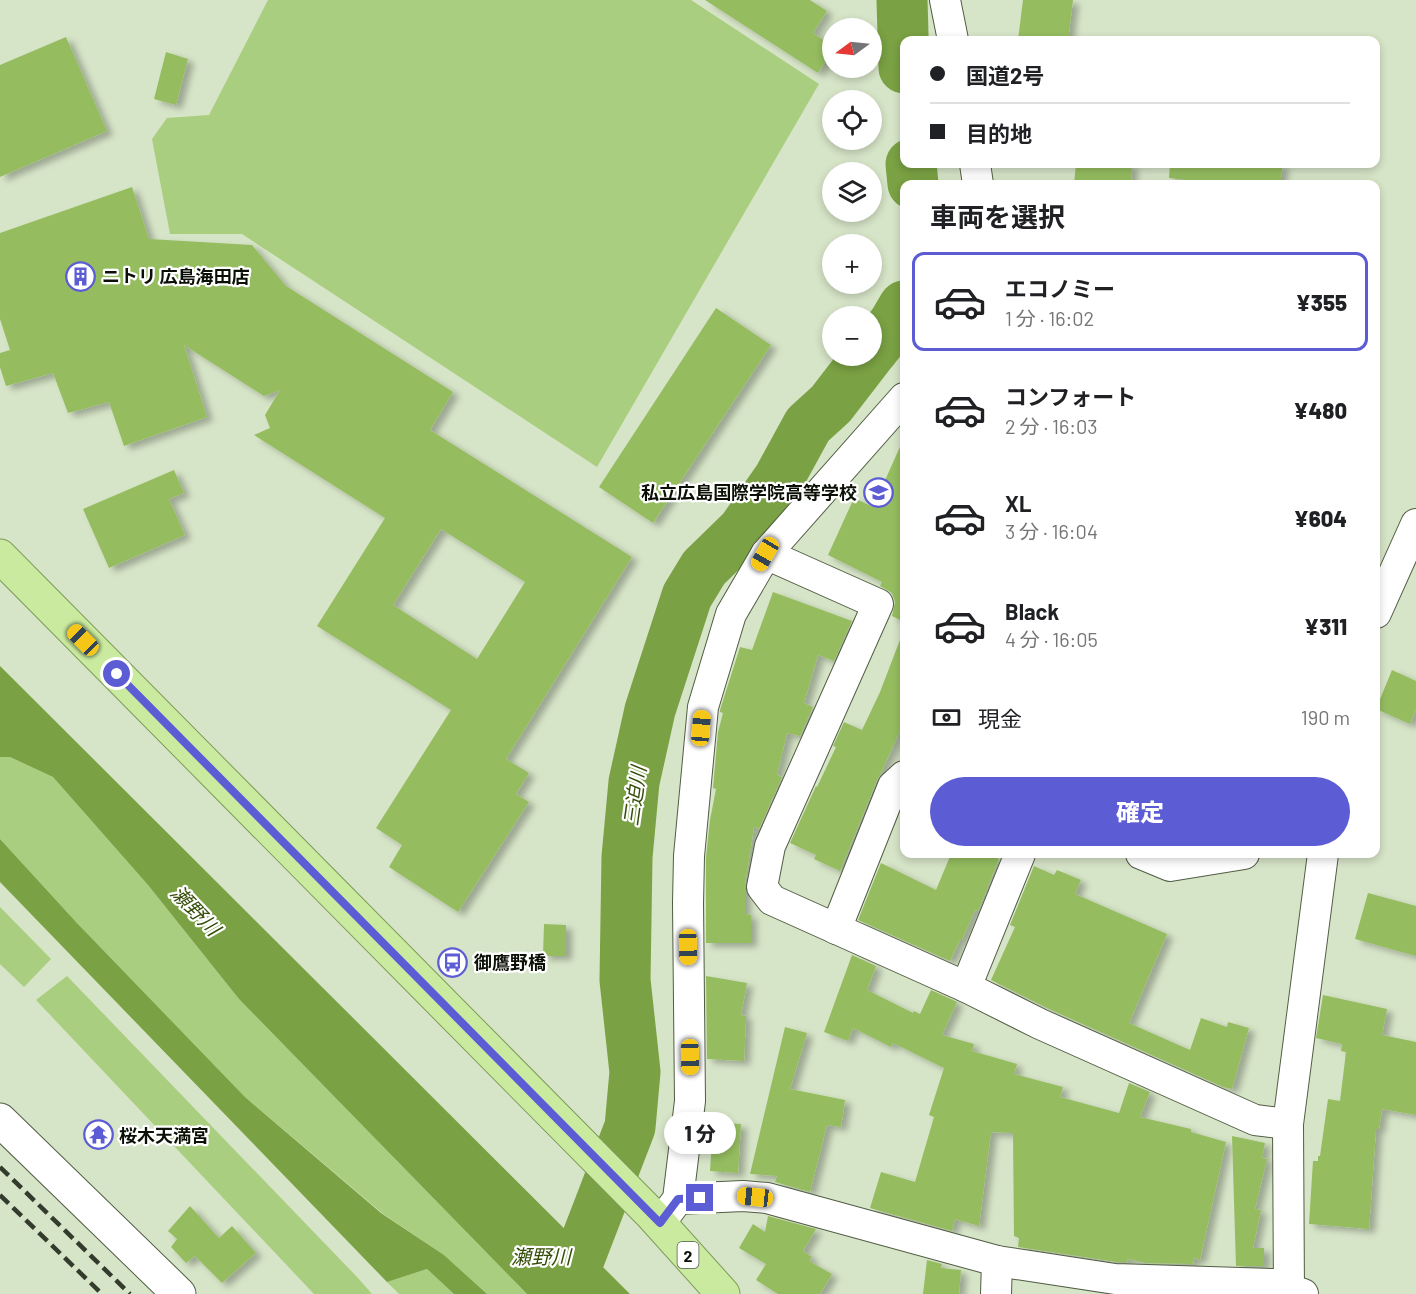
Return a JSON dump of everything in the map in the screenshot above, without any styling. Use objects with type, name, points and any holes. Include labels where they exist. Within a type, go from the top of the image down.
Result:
[{"type":"highway","name":"2","points":[[0,556],[589,1152],[663,1213],[723,1294]]},
{"type":"street","points":[[945,0],[952,36]]},
{"type":"street","points":[[900,403],[765,554],[731,614],[703,707],[689,856],[687,903],[690,1101],[663,1213],[743,1196],[767,1198],[997,1261],[1115,1287],[1273,1284],[1293,1293],[1288,1124],[1317,858]]},
{"type":"street","points":[[1380,603],[1416,524]]},
{"type":"street","points":[[765,554],[878,604],[770,846],[762,887],[772,900],[1255,1120],[1288,1124]]},
{"type":"street","points":[[836,929],[893,786],[900,780]]},
{"type":"street","points":[[966,987],[1018,858]]},
{"type":"street","points":[[1151,858],[1170,866],[1219,858]]},
{"type":"street","points":[[0,1120],[180,1294]]},
{"type":"street","points":[[996,1294],[997,1261]]},
{"type":"shaded area","points":[[268,0],[691,0],[819,84],[597,467],[242,234],[170,234],[152,139],[167,118],[209,115]]},
{"type":"shaded area","points":[[0,757],[10,757],[53,777],[148,885],[239,999],[527,1294],[487,1294],[444,1255],[382,1213],[245,1097],[76,922],[0,839]]},
{"type":"shaded area","points":[[0,907],[51,959],[24,987],[0,964]]},
{"type":"shaded area","points":[[67,976],[372,1294],[314,1294],[36,1000]]},
{"type":"shaded area","points":[[427,1269],[454,1294],[399,1294],[387,1282]]},
{"type":"water","name":"瀬野川","points":[[0,666],[630,1294],[527,1294],[239,999],[148,885],[53,777],[10,757],[0,757]]},
{"type":"water","name":"瀬野川","points":[[0,839],[76,922],[245,1097],[381,1213],[444,1255],[487,1294],[454,1294],[427,1269],[387,1282],[0,882]]},
{"type":"building","points":[[705,0],[810,0],[827,11],[813,33],[822,39],[822,67],[818,73]]},
{"type":"building","points":[[1023,0],[1073,0],[1068,36],[1018,36]]},
{"type":"building","points":[[66,37],[107,131],[0,177],[0,65]]},
{"type":"building","points":[[166,52],[188,59],[176,105],[154,99]]},
{"type":"building","points":[[1076,168],[1132,168],[1131,180],[1074,180]]},
{"type":"building","points":[[1170,168],[1282,168],[1281,180],[1169,178]]},
{"type":"building","points":[[132,187],[149,239],[252,245],[286,286],[453,392],[430,430],[632,557],[506,759],[529,773],[516,794],[529,802],[458,912],[389,867],[402,845],[376,828],[451,710],[317,626],[385,518],[254,435],[270,428],[265,415],[280,390],[264,396],[184,345],[207,417],[124,446],[109,402],[68,413],[53,373],[6,386],[0,367],[0,353],[10,350],[0,319],[0,233]],"holes":[[[441,529],[525,582],[477,659],[393,605]]]},
{"type":"building","points":[[716,308],[771,345],[653,523],[599,487]]},
{"type":"building","points":[[900,447],[900,620],[892,616],[895,602],[892,593],[880,586],[882,582],[828,555],[854,498],[873,507]]},
{"type":"building","points":[[174,470],[184,493],[169,499],[185,535],[109,568],[83,509]]},
{"type":"building","points":[[773,592],[852,621],[834,661],[818,655],[804,703],[813,707],[800,736],[787,733],[777,775],[782,777],[759,829],[754,827],[745,884],[745,914],[751,915],[751,943],[706,943],[706,857],[716,789],[713,788],[718,732],[723,713],[720,710],[740,647],[752,650]]},
{"type":"building","points":[[900,640],[900,731],[877,780],[840,871],[814,859],[816,855],[790,843],[836,747],[833,746],[844,722],[862,730],[880,692]]},
{"type":"building","points":[[1392,670],[1416,681],[1416,710],[1410,724],[1380,711],[1380,699]]},
{"type":"building","points":[[949,858],[999,859],[978,911],[975,910],[950,961],[858,920],[881,863],[936,890]]},
{"type":"building","points":[[1034,866],[1054,875],[1057,870],[1081,880],[1075,894],[1167,934],[1129,1023],[1190,1050],[1201,1018],[1227,1027],[1228,1022],[1249,1028],[1232,1089],[1047,1008],[991,980],[1015,927],[1010,925]]},
{"type":"building","points":[[1368,893],[1416,906],[1416,956],[1355,939]]},
{"type":"building","points":[[544,924],[566,925],[566,956],[543,956]]},
{"type":"building","points":[[852,955],[876,966],[867,990],[913,1013],[914,1011],[920,1014],[931,990],[957,1002],[942,1035],[974,1044],[972,1051],[1017,1064],[1014,1074],[1063,1087],[1060,1097],[1119,1113],[1129,1083],[1150,1092],[1140,1117],[1191,1129],[1191,1132],[1226,1142],[1200,1260],[1194,1258],[1193,1264],[1146,1263],[1128,1259],[1127,1262],[1117,1262],[1018,1247],[1019,1238],[1014,1236],[1013,1133],[991,1132],[979,1226],[955,1219],[952,1231],[870,1208],[881,1172],[915,1182],[934,1117],[929,1115],[944,1068],[893,1043],[891,1047],[853,1028],[848,1041],[824,1032]]},
{"type":"building","points":[[706,976],[747,983],[741,1015],[746,1016],[744,1061],[707,1059]]},
{"type":"building","points":[[1323,995],[1387,1009],[1382,1035],[1416,1042],[1416,1115],[1382,1109],[1379,1129],[1376,1129],[1369,1229],[1309,1224],[1313,1161],[1318,1161],[1318,1156],[1320,1156],[1328,1099],[1340,1101],[1346,1052],[1341,1051],[1342,1044],[1316,1038]]},
{"type":"building","points":[[785,1027],[807,1033],[790,1089],[845,1100],[841,1127],[827,1125],[810,1192],[775,1182],[777,1176],[750,1174]]},
{"type":"building","points":[[719,1123],[741,1124],[738,1173],[710,1171],[713,1126],[719,1127]]},
{"type":"building","points":[[1232,1136],[1265,1143],[1262,1158],[1267,1159],[1255,1209],[1261,1210],[1253,1248],[1264,1248],[1264,1266],[1236,1266]]},
{"type":"building","points":[[190,1206],[219,1238],[232,1226],[256,1253],[222,1283],[195,1256],[186,1263],[171,1247],[177,1239],[168,1231]]},
{"type":"building","points":[[768,1216],[816,1229],[803,1251],[812,1257],[809,1261],[832,1274],[820,1294],[778,1294],[756,1280],[766,1264],[739,1248],[753,1224],[765,1232]]},
{"type":"building","points":[[927,1260],[942,1264],[941,1268],[961,1270],[959,1294],[923,1294]]},
{"type":"waterway","name":"三迫川","points":[[902,0],[903,36]]},
{"type":"waterway","name":"三迫川","points":[[911,168],[913,180]]},
{"type":"waterway","name":"三迫川","points":[[882,338],[900,313]]},
{"type":"waterway","name":"三迫川","points":[[566,1293],[630,1127],[635,1072],[625,980],[627,857],[634,782],[650,710],[687,596],[704,568],[743,530],[779,478],[808,425],[831,404],[860,366]]},
{"type":"railway","points":[[0,1167],[130,1294]]},
{"type":"railway","points":[[0,1195],[102,1294]]},
{"type":"place","name":"ニトリ 広島海田店","points":[[81,276]]},
{"type":"place","name":"私立広島国際学院高等学校","points":[[878,492]]},
{"type":"place","name":"御鷹野橋","points":[[453,962]]},
{"type":"place","name":"桜木天満宮","points":[[98,1135]]},
{"type":"route","points":[[117,674],[660,1223],[678,1199],[700,1198]]}]
